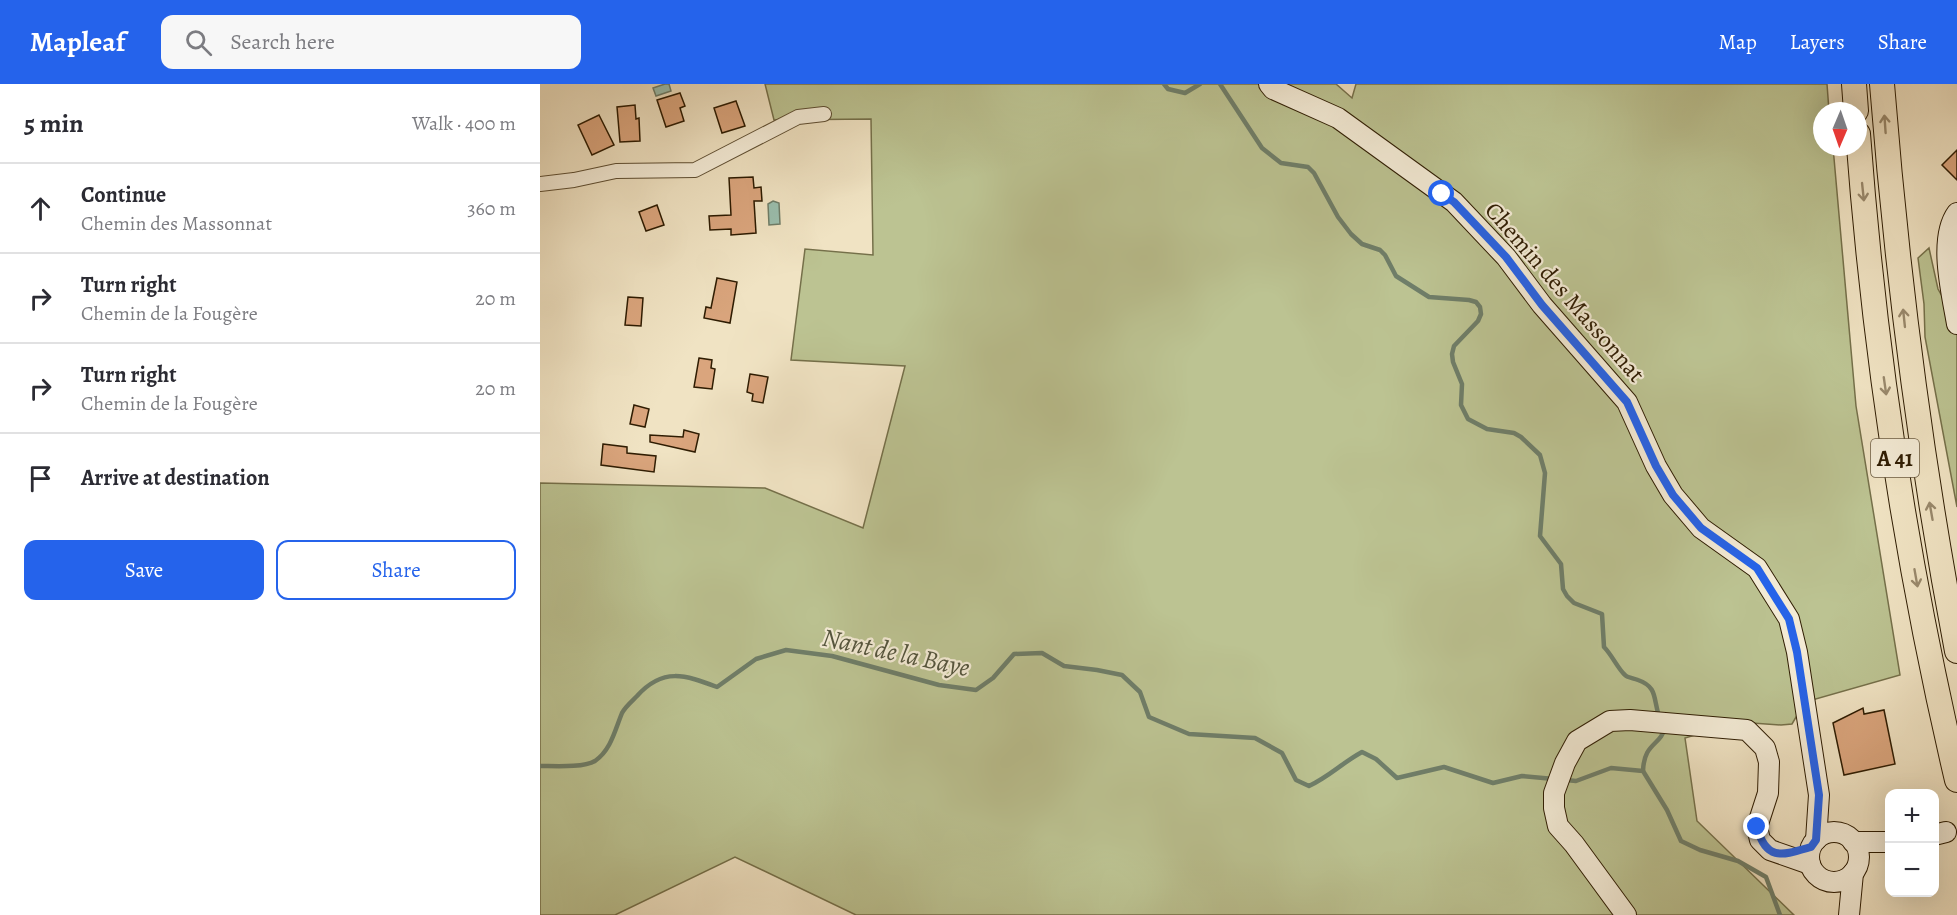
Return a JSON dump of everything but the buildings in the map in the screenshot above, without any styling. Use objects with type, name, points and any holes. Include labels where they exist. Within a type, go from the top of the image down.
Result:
[{"type":"highway","points":[[1854,84],[1855,102]]},
{"type":"highway","name":"A 41","points":[[1882,84],[1906,333],[1929,495],[1957,651]]},
{"type":"highway","name":"A 41","points":[[1860,156],[1876,316],[1892,439],[1921,610],[1957,780]]},
{"type":"street","name":"Chemin des Massonnat","points":[[1269,84],[1273,89],[1338,118],[1454,202],[1506,257],[1542,305],[1627,402],[1656,466],[1673,495],[1701,528],[1757,568],[1789,619],[1797,652],[1819,795],[1812,851]]},
{"type":"street","points":[[540,184],[616,171],[695,170],[798,117],[824,114]]},
{"type":"street","points":[[1957,213],[1950,227],[1948,251],[1957,324]]},
{"type":"street","points":[[1626,915],[1558,826],[1554,808],[1554,793],[1565,763],[1577,741],[1610,721],[1683,723],[1747,730],[1766,748],[1769,762],[1768,793],[1757,827],[1760,840],[1770,850],[1783,855],[1812,851],[1828,833],[1847,838],[1885,842]]},
{"type":"street","name":"Chemin des Massonnat","points":[[1819,795],[1847,838]]},
{"type":"street","points":[[1847,838],[1858,852],[1848,915]]},
{"type":"street","points":[[1826,881],[1838,882],[1855,868],[1885,850]]},
{"type":"street","points":[[1812,851],[1818,876],[1826,881],[1848,915]]},
{"type":"shaded area","points":[[669,84],[671,91],[656,96],[653,88]]},
{"type":"shaded area","points":[[765,84],[1336,84],[1352,98],[1356,84],[1827,84],[1828,102],[1813,102],[1813,156],[1834,156],[1856,406],[1900,675],[1798,704],[1799,712],[1792,724],[1738,722],[1685,738],[1697,821],[1794,915],[856,915],[735,857],[615,915],[540,915],[540,483],[765,488],[863,528],[905,366],[791,360],[805,249],[873,255],[871,119],[774,120]]},
{"type":"shaded area","points":[[773,201],[779,203],[780,224],[769,225],[768,204]]},
{"type":"shaded area","points":[[1929,248],[1938,289],[1951,312],[1957,332],[1957,507],[1925,337],[1924,304],[1918,258]]},
{"type":"waterway","points":[[1164,84],[1168,89],[1185,93],[1200,84]]},
{"type":"waterway","points":[[1220,84],[1262,148],[1281,163],[1308,167],[1314,173],[1338,217],[1351,234],[1362,244],[1380,250],[1396,276],[1429,297],[1469,300],[1476,302],[1480,307],[1481,314],[1478,321],[1454,346],[1452,354],[1462,384],[1461,405],[1468,419],[1487,429],[1514,433],[1540,455],[1545,473],[1540,536],[1561,564],[1563,589],[1574,603],[1602,614],[1604,647],[1625,675],[1649,686],[1654,694],[1659,716]]},
{"type":"waterway","name":"Nant de la Baye","points":[[540,766],[576,766],[595,761],[609,745],[625,709],[647,687],[665,677],[695,679],[717,687],[756,659],[786,650],[832,656],[939,685],[976,690],[993,678],[1014,654],[1042,653],[1064,666],[1122,675],[1140,692],[1149,717],[1189,734],[1255,738],[1282,753],[1296,780],[1309,786],[1362,752],[1376,759],[1397,778],[1444,767],[1493,783],[1522,776],[1554,779]]},
{"type":"waterway","points":[[1643,771],[1646,755],[1660,738],[1665,727]]},
{"type":"waterway","name":"Nant de la Baye","points":[[1566,780],[1576,781],[1611,768],[1643,771],[1667,810],[1681,841],[1700,850],[1738,861],[1766,877],[1780,915]]},
{"type":"route","points":[[1442,194],[1454,202],[1506,257],[1542,305],[1627,402],[1656,466],[1673,495],[1701,528],[1757,568],[1789,619],[1797,652],[1819,795],[1816,840],[1811,847],[1783,855],[1770,850],[1760,840],[1757,827]]}]
